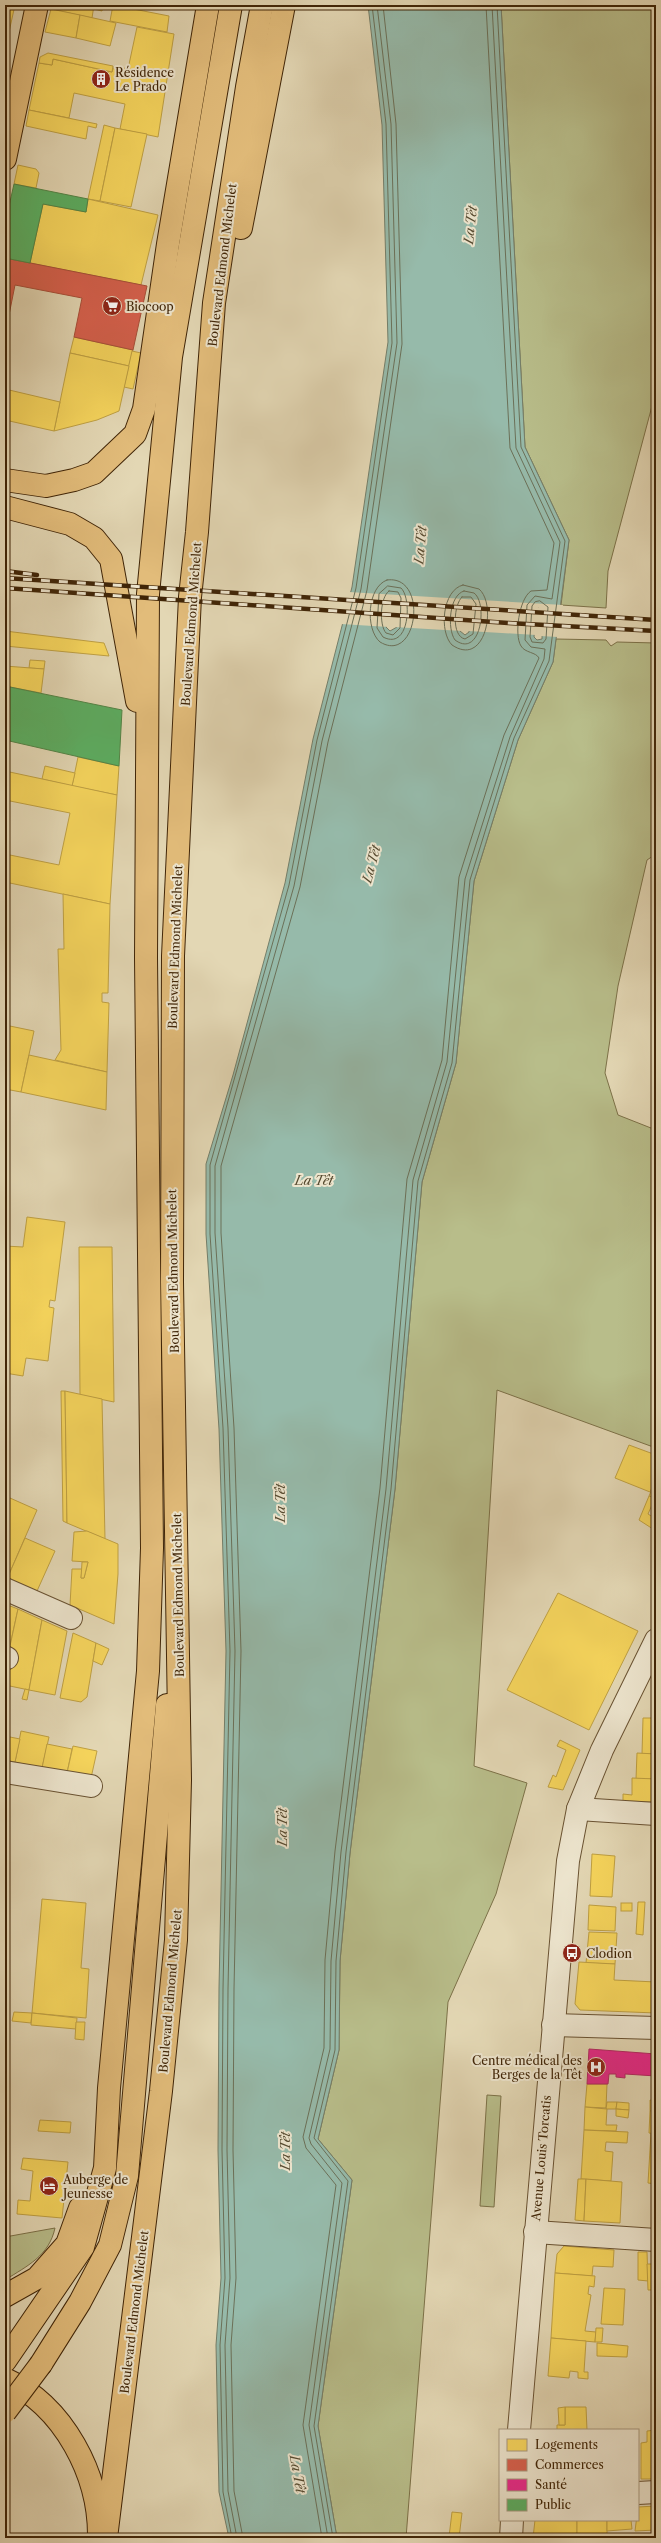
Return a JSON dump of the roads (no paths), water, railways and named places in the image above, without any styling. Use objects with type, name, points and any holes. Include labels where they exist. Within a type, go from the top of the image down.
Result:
[{"type":"main road","points":[[5,159],[11,106],[37,5]]},
{"type":"main road","points":[[5,480],[46,486],[74,480],[94,473],[136,434],[144,409],[168,244],[208,5]]},
{"type":"main road","name":"Boulevard Edmond Michelet","points":[[109,2088],[148,1671],[151,1571],[147,1241],[148,594],[171,357],[231,5]]},
{"type":"main road","name":"Boulevard Edmond Michelet","points":[[106,2538],[161,2091],[176,1940],[180,1780],[177,1491],[172,1282],[173,956],[190,597],[197,532],[214,303],[247,87],[262,5]]},
{"type":"main road","points":[[197,532],[243,212],[284,5]]},
{"type":"main road","points":[[5,507],[70,524],[94,538],[111,559],[126,634],[147,763]]},
{"type":"main road","points":[[5,2412],[41,2364],[80,2302],[110,2244],[127,2176],[170,1666],[177,1491]]},
{"type":"main road","points":[[5,2296],[37,2278],[67,2244],[87,2190],[109,2088]]},
{"type":"main road","points":[[11,2353],[83,2247],[105,2168],[109,2088]]},
{"type":"main road","points":[[5,2379],[44,2406],[63,2426],[91,2479],[100,2520],[99,2538]]},
{"type":"street","points":[[5,1589],[71,1618]]},
{"type":"street","name":"Avenue Louis Torcatis","points":[[519,2429],[568,1861],[578,1809],[602,1750],[656,1640]]},
{"type":"street","points":[[5,1772],[91,1786]]},
{"type":"street","points":[[578,1809],[656,1814]]},
{"type":"street","points":[[553,2025],[656,2028]]},
{"type":"street","points":[[535,2232],[656,2240]]},
{"type":"street","points":[[639,2493],[656,2492]]},
{"type":"street","points":[[511,2538],[512,2521]]},
{"type":"water","name":"La Têt","points":[[368,5],[501,5],[525,447],[569,540],[553,662],[518,740],[474,881],[456,1063],[422,1182],[395,1489],[350,1853],[340,1961],[339,2050],[318,2139],[352,2180],[318,2426],[337,2538],[229,2538],[219,2492],[216,2345],[221,2278],[218,2150],[219,1988],[226,1651],[219,1429],[206,1234],[206,1164],[233,1075],[285,883],[313,739],[352,587],[388,342],[382,125]],"holes":[[[396,596],[397,627],[390,631],[386,627],[388,597]],[[469,600],[472,604],[469,632],[465,635],[460,631],[462,603]],[[543,606],[542,639],[537,640],[534,637],[536,607]]]},
{"type":"railway","points":[[5,571],[37,575]]},
{"type":"railway","points":[[5,578],[656,620]]},
{"type":"railway","points":[[5,588],[508,623],[656,631]]},
{"type":"place","name":"Résidence Le Prado","points":[[101,79]]},
{"type":"place","name":"Biocoop","points":[[112,306]]},
{"type":"place","name":"Clodion","points":[[572,1953]]},
{"type":"place","name":"Centre médical des Berges de la Têt","points":[[596,2067]]},
{"type":"place","name":"Auberge de Jeunesse","points":[[49,2186]]}]
